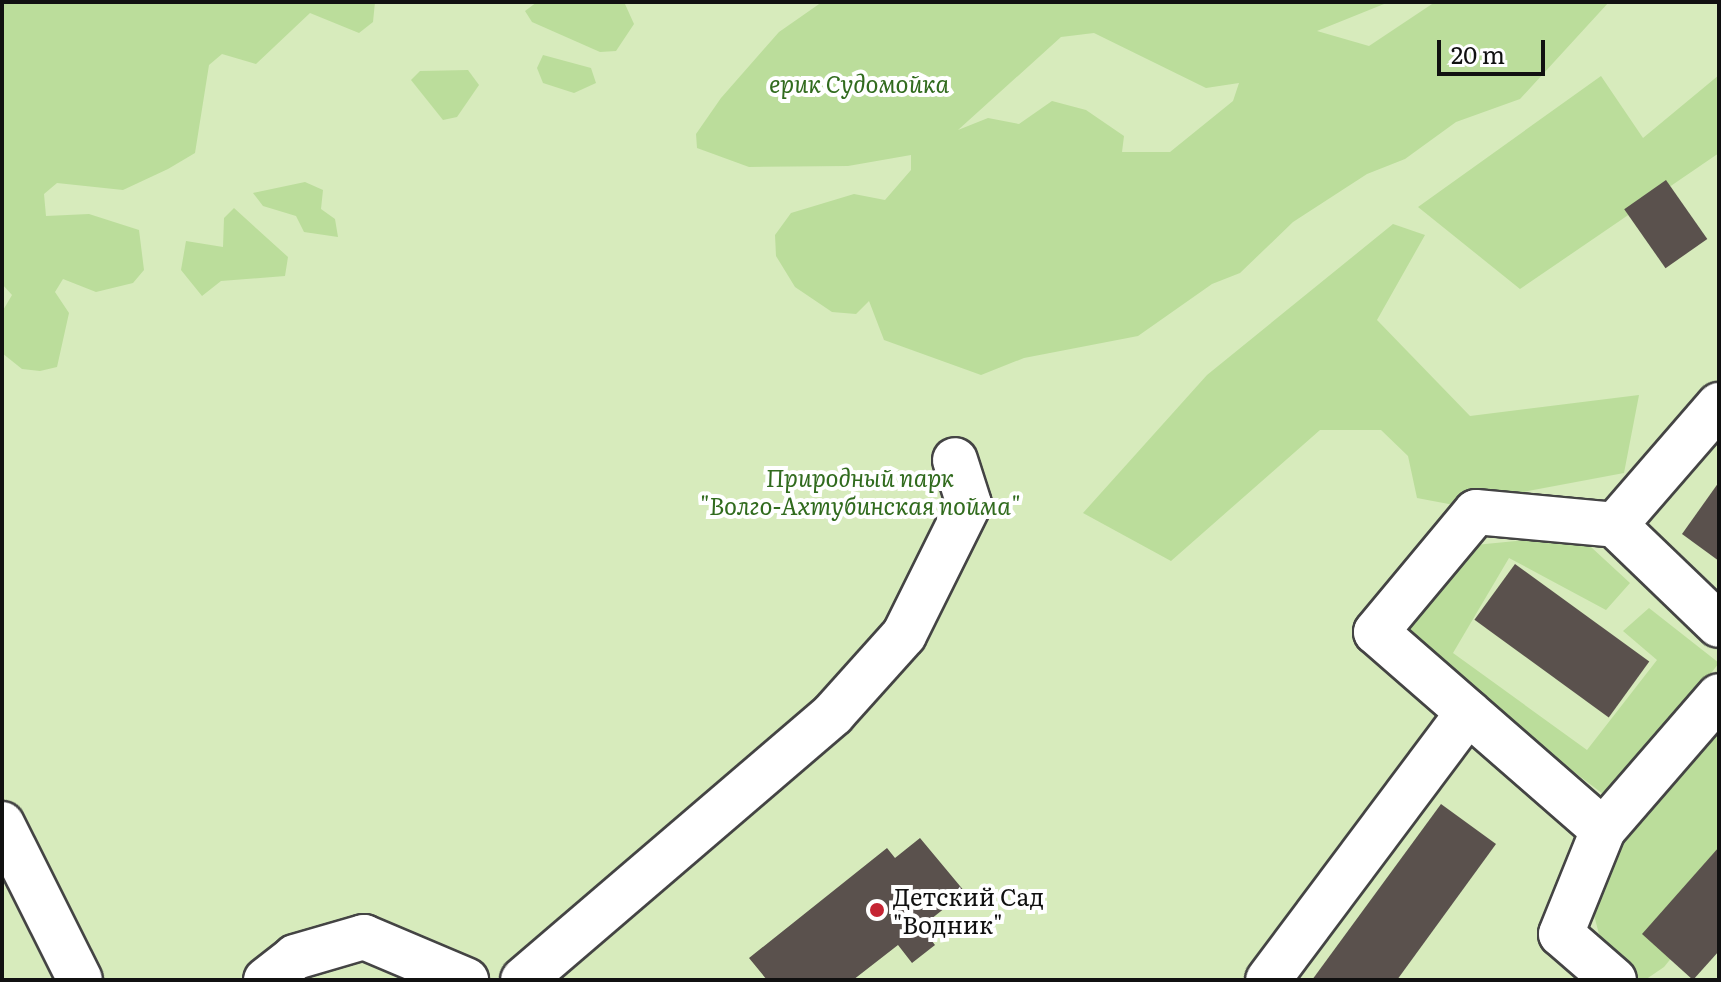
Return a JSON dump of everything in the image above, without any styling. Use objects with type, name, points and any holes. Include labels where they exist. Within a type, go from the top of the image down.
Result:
[{"type":"street","points":[[1615,525],[1719,405]]},
{"type":"street","points":[[523,980],[833,714],[904,635],[969,504],[955,460]]},
{"type":"street","points":[[1603,830],[1376,632],[1476,512],[1615,525],[1719,625]]},
{"type":"street","points":[[1614,980],[1561,934],[1603,830],[1719,696]]},
{"type":"street","points":[[1268,980],[1468,713]]},
{"type":"street","points":[[2,824],[80,980]]},
{"type":"street","points":[[266,980],[295,957],[364,937],[425,957],[466,980]]},
{"type":"green space","name":"Природный парк \"Волго-Ахтубинская пойма\"","points":[[2,2],[1719,2],[1719,980],[2,980]]},
{"type":"green space","points":[[2,2],[375,2],[373,22],[359,33],[310,13],[256,64],[222,54],[209,65],[195,153],[168,169],[123,190],[57,183],[44,194],[46,216],[89,214],[139,230],[144,270],[133,283],[96,292],[63,279],[55,292],[69,313],[57,367],[40,371],[22,369],[2,353],[2,312],[12,295],[2,284]]},
{"type":"green space","points":[[537,2],[625,4],[634,24],[616,51],[600,52],[532,22],[525,11]]},
{"type":"green space","name":"ерик Судомойка","points":[[822,2],[1389,2],[1317,31],[1369,46],[1435,2],[1609,2],[1520,99],[1456,122],[1405,159],[1367,174],[1293,222],[1240,273],[1212,284],[1138,336],[1024,358],[981,375],[884,340],[869,301],[856,314],[832,312],[795,287],[776,256],[775,235],[791,213],[854,194],[885,200],[911,170],[911,155],[848,166],[749,167],[697,148],[696,134],[721,98],[779,32]],"holes":[[[1094,33],[1206,88],[1239,83],[1233,101],[1170,152],[1122,152],[1124,136],[1086,110],[1052,101],[1019,124],[988,118],[958,130],[1061,37]]]},
{"type":"green space","points":[[543,55],[591,68],[596,83],[574,93],[543,83],[537,68]]},
{"type":"green space","points":[[468,70],[479,85],[457,117],[443,120],[411,80],[420,71]]},
{"type":"green space","points":[[1719,75],[1719,153],[1520,289],[1418,207],[1601,76],[1643,138]]},
{"type":"green space","points":[[305,182],[323,190],[321,209],[335,219],[338,237],[304,232],[296,216],[263,206],[253,193]]},
{"type":"green space","points":[[234,208],[288,257],[285,276],[221,281],[202,296],[181,270],[186,241],[223,247],[224,218]]},
{"type":"green space","points":[[1393,224],[1425,235],[1377,320],[1470,416],[1639,395],[1624,473],[1454,505],[1417,498],[1408,456],[1381,430],[1320,430],[1171,561],[1083,513],[1207,375]]},
{"type":"green space","points":[[1578,535],[1630,583],[1606,610],[1509,558],[1453,653],[1587,750],[1657,660],[1623,631],[1649,608],[1719,663],[1611,800],[1396,637],[1465,546]]},
{"type":"green space","points":[[1719,733],[1719,857],[1702,920],[1664,967],[1645,980],[1625,980],[1607,964],[1591,904],[1606,851],[1649,796]]},
{"type":"building","points":[[1666,180],[1707,239],[1666,268],[1624,209]]},
{"type":"building","points":[[1719,482],[1719,561],[1682,534]]},
{"type":"building","points":[[1515,564],[1649,662],[1609,717],[1474,620]]},
{"type":"building","points":[[1441,804],[1496,844],[1397,980],[1312,980]]},
{"type":"building","name":"Детский Сад \"Водник\"","points":[[920,838],[965,892],[921,927],[935,945],[912,963],[898,945],[853,980],[767,980],[749,958],[887,848],[895,858]]},
{"type":"building","points":[[1719,847],[1719,951],[1693,980],[1642,934]]},
{"type":"place","name":"Детский Сад \"Водник\"","points":[[877,910]]}]
